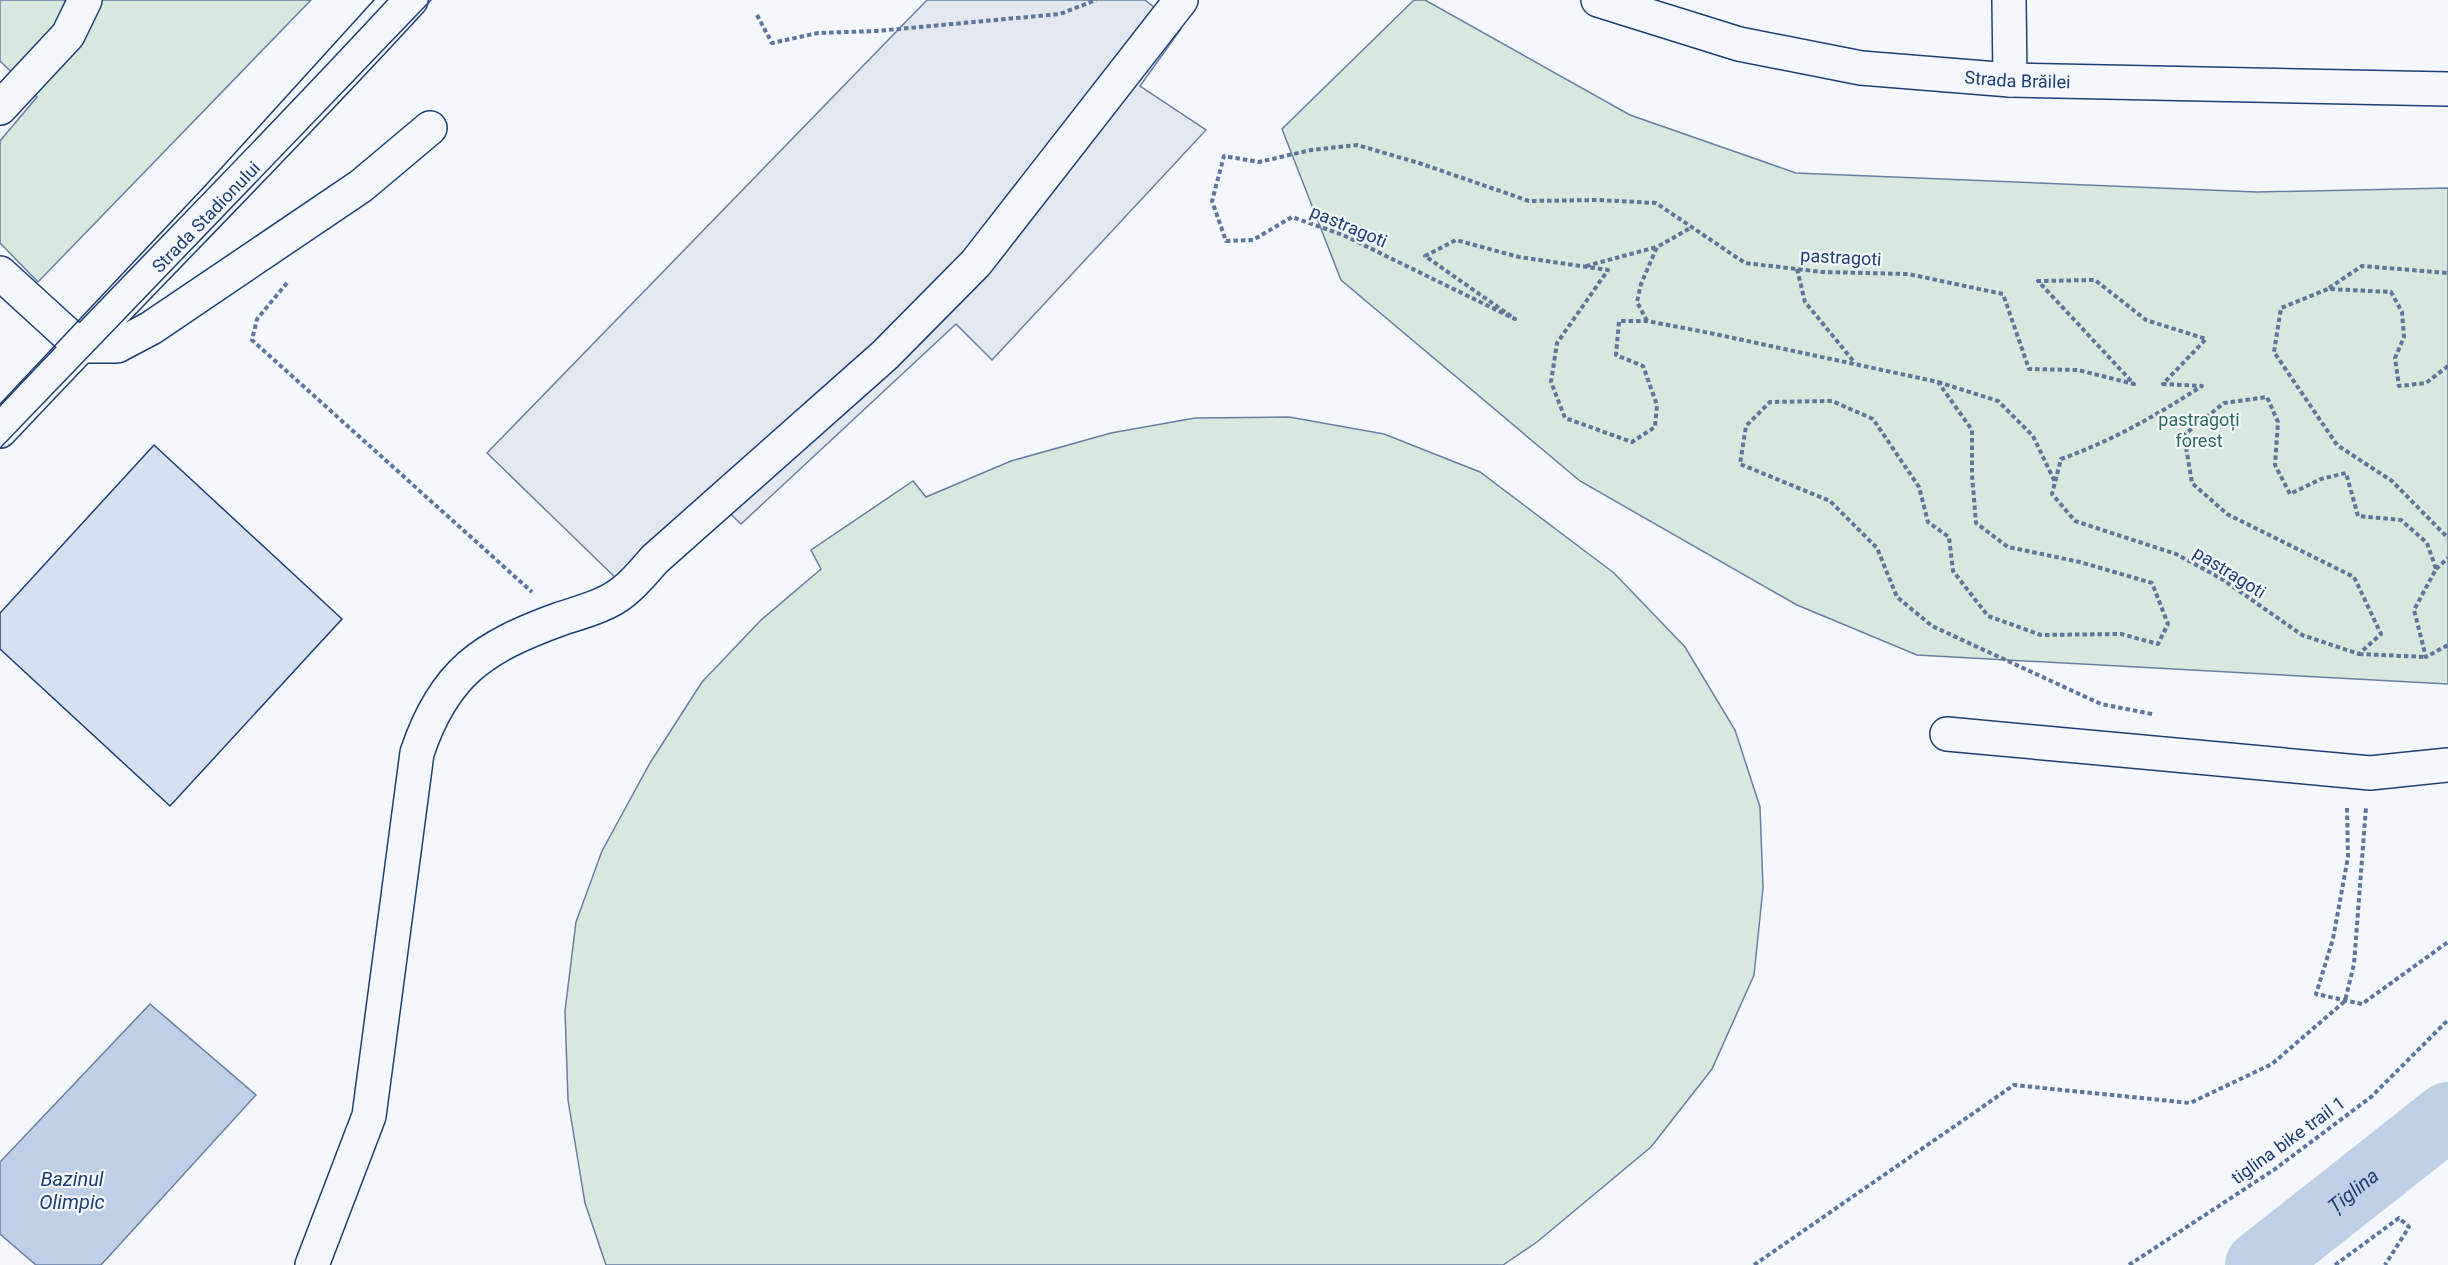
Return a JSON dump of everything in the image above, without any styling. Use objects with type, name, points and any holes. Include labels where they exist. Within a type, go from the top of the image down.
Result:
[{"type":"main road","points":[[0,108],[68,35],[85,0]]},
{"type":"main road","name":"Strada Stadionului","points":[[0,431],[264,159],[411,0]]},
{"type":"main road","points":[[312,1265],[369,1116],[417,753],[426,726],[439,702],[456,679],[477,659],[501,643],[595,607],[622,593],[655,560],[885,355],[976,263],[1180,0]]},
{"type":"main road","name":"Strada Brăilei","points":[[1598,0],[1739,44],[1850,66],[2010,80],[2448,89]]},
{"type":"main road","points":[[2009,0],[2010,80]]},
{"type":"main road","points":[[0,273],[80,346],[117,346],[151,328],[361,186],[430,128]]},
{"type":"main road","points":[[1947,734],[2358,772],[2448,765]]},
{"type":"path","points":[[757,15],[772,43],[818,33],[877,31],[1060,14],[1096,0]]},
{"type":"path","name":"pastragoti","points":[[1608,270],[1519,257],[1456,240],[1425,256],[1515,319],[1343,235],[1292,217],[1253,240],[1226,241],[1212,201],[1224,156],[1259,162],[1311,150],[1357,145],[1419,163],[1529,201],[1599,200],[1656,203],[1745,263],[1822,272],[1908,274],[2003,294],[2029,369],[2078,370],[2134,384],[2038,281],[2095,280],[2146,320],[2206,339],[2163,384],[2202,386],[2139,425],[2095,447],[2061,459],[2052,494],[2075,521],[2176,554],[2222,579],[2302,635],[2358,654]]},
{"type":"path","points":[[1692,227],[1657,247],[1585,266],[1608,270],[1557,343],[1551,382],[1565,418],[1632,442],[1655,427],[1657,405],[1643,366],[1616,355],[1619,321],[1647,321],[1938,382],[1998,401],[2033,436],[2055,483]]},
{"type":"path","points":[[1647,321],[1637,302],[1641,284],[1657,247]]},
{"type":"path","points":[[267,249],[291,277],[257,319],[252,340],[561,619]]},
{"type":"path","points":[[2448,273],[2362,266],[2328,289],[2281,308],[2274,352],[2337,445],[2392,481],[2448,538]]},
{"type":"path","points":[[1797,269],[1805,302],[1856,364]]},
{"type":"path","points":[[2328,289],[2391,292],[2402,312],[2404,337],[2395,358],[2399,386],[2426,383],[2448,366]]},
{"type":"path","points":[[1938,382],[1972,430],[1972,475],[1976,523],[2008,547],[2080,562],[2152,583],[2168,624],[2158,644],[2121,634],[2041,634],[1988,616],[1953,571],[1949,537],[1928,522],[1919,487],[1900,457],[1873,419],[1853,410],[1832,401],[1770,402],[1746,426],[1740,464],[1830,501],[1877,548],[1897,597],[1932,626],[2102,704],[2160,716]]},
{"type":"path","points":[[2358,654],[2381,634],[2354,577],[2227,514],[2192,483],[2184,435],[2224,404],[2267,397],[2278,422],[2275,465],[2290,494],[2321,479],[2346,473],[2358,516],[2401,520],[2427,543],[2436,569]]},
{"type":"path","points":[[2426,657],[2414,610],[2436,569],[2448,558]]},
{"type":"path","points":[[2358,654],[2426,657],[2448,645]]},
{"type":"path","points":[[2358,772],[2348,857],[2333,939],[2316,994],[2362,1004],[2448,942]]},
{"type":"path","points":[[1754,1265],[2014,1085],[2190,1103],[2272,1064],[2345,1001],[2354,964],[2358,772]]},
{"type":"path","name":"tiglina bike trail 1","points":[[2129,1265],[2275,1169],[2371,1097],[2448,1020]]},
{"type":"path","points":[[2335,1265],[2399,1218],[2409,1227],[2385,1265]]},
{"type":"green space","points":[[0,0],[311,0],[38,282],[0,243],[0,141],[37,97],[0,61]]},
{"type":"green space","name":"pastragoți forest","points":[[1414,0],[1425,0],[1630,115],[1796,173],[2257,192],[2448,188],[2448,684],[1917,655],[1797,605],[1580,481],[1341,280],[1282,129]]},
{"type":"green space","points":[[1289,417],[1384,434],[1480,472],[1614,573],[1685,647],[1735,730],[1760,807],[1763,888],[1754,975],[1712,1069],[1651,1147],[1537,1242],[1503,1265],[606,1265],[585,1203],[568,1100],[565,1011],[576,922],[602,851],[650,763],[702,682],[761,620],[821,569],[811,550],[913,481],[926,497],[1011,461],[1111,433],[1195,418]]},
{"type":"shaded area","points":[[927,0],[1145,0],[1181,29],[1140,86],[1206,130],[992,360],[956,324],[741,524],[712,496],[623,585],[487,453]]},
{"type":"water","name":"Bazinul Olimpic","points":[[150,1004],[256,1095],[101,1265],[36,1265],[0,1234],[0,1162]]},
{"type":"building","points":[[154,445],[342,619],[170,806],[0,649],[0,613]]},
{"type":"waterway","name":"Țiglina","points":[[2259,1265],[2448,1116]]},
{"type":"tram line","points":[[0,404],[205,186],[374,0]]},
{"type":"tram line","points":[[0,448],[431,0]]}]
